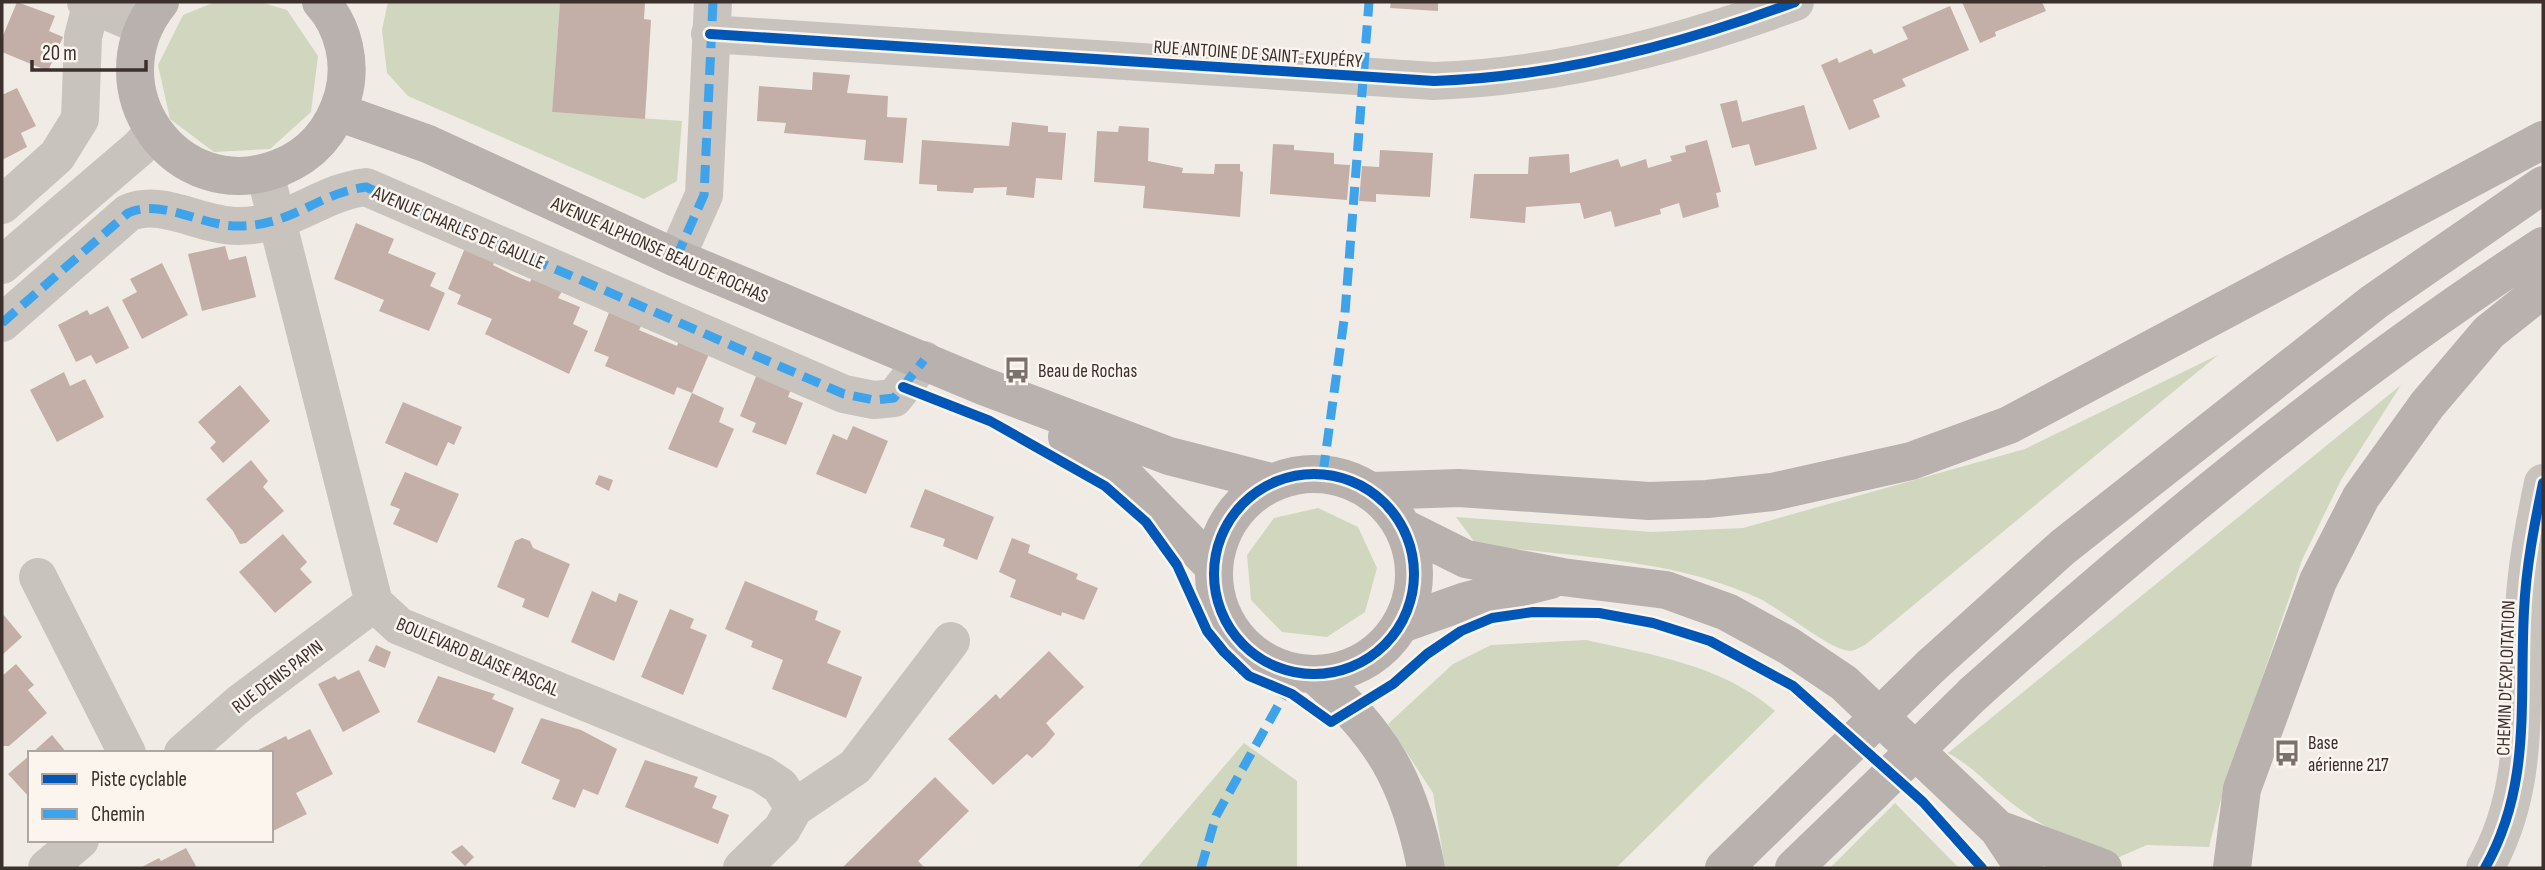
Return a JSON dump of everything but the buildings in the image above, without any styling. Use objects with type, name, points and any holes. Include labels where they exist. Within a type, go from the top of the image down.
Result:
[{"type":"main road","points":[[152,15],[135,57],[135,84],[142,109],[153,132],[174,153],[214,173],[240,177],[265,173],[298,160],[316,146],[338,112],[347,81],[347,57],[339,28],[321,2]]},
{"type":"main road","name":"AVENUE ALPHONSE BEAU DE ROCHAS","points":[[338,112],[428,144],[676,258],[982,386],[1168,456],[1271,482]]},
{"type":"main road","points":[[1372,491],[1459,488],[1649,501],[1707,499],[1772,492],[1911,461],[2010,425],[2543,140]]},
{"type":"main road","points":[[1724,868],[1931,666],[2063,547],[2363,310],[2543,185]]},
{"type":"main road","points":[[1794,868],[1973,694],[2104,577],[2377,360],[2543,246]]},
{"type":"main road","points":[[2232,868],[2242,789],[2318,581],[2361,497],[2427,405],[2489,332],[2543,289]]},
{"type":"main road","name":"AVENUE ALPHONSE BEAU DE ROCHAS","points":[[982,386],[1114,464],[1214,567]]},
{"type":"main road","points":[[1323,473],[1349,479],[1372,491],[1390,508],[1404,528],[1414,560],[1413,593],[1401,624],[1385,645],[1364,661],[1340,671],[1314,674],[1273,666],[1254,654],[1231,630],[1217,600],[1214,567],[1222,532],[1243,503],[1271,482],[1297,475],[1323,473]]},
{"type":"main road","points":[[1404,528],[1466,559],[1562,578],[1666,590],[1727,612],[1789,646],[1844,684],[1998,829],[2024,868]]},
{"type":"main road","points":[[1401,624],[1466,601],[1562,578]]},
{"type":"main road","points":[[1314,674],[1352,708],[1388,755],[1420,836],[1426,868]]},
{"type":"main road","points":[[1998,829],[2103,868]]},
{"type":"street","points":[[2,205],[57,156],[80,119],[83,37],[90,2],[152,15]]},
{"type":"street","name":"RUE ANTOINE DE SAINT-EXUPÉRY","points":[[711,18],[1434,81],[1489,79],[1616,57],[1795,2]]},
{"type":"street","points":[[676,258],[704,195],[711,18]]},
{"type":"street","points":[[2,265],[139,148],[153,132]]},
{"type":"street","points":[[265,173],[374,603]]},
{"type":"street","name":"AVENUE CHARLES DE GAULLE","points":[[2,323],[128,213],[142,207],[157,207],[191,219],[237,226],[277,221],[306,211],[340,190],[366,187],[845,394],[873,400],[894,398],[924,360]]},
{"type":"street","name":"CHEMIN D'EXPLOITATION","points":[[2485,868],[2498,846],[2513,803],[2521,762],[2528,565],[2543,484]]},
{"type":"street","points":[[38,577],[126,751]]},
{"type":"street","name":"RUE DENIS PAPIN","points":[[185,751],[240,703],[374,603]]},
{"type":"street","name":"BOULEVARD BLAISE PASCAL","points":[[374,603],[399,626],[762,774],[780,786],[794,808]]},
{"type":"street","points":[[742,868],[782,830],[794,808],[855,767],[951,641]]},
{"type":"street","points":[[47,868],[78,842]]},
{"type":"green space","points":[[215,2],[260,2],[287,10],[318,56],[311,112],[270,149],[214,152],[170,119],[158,65],[183,15]]},
{"type":"green space","points":[[388,2],[560,2],[552,112],[682,121],[677,181],[644,199],[408,96],[387,73],[382,30]]},
{"type":"green space","points":[[2218,355],[1865,645],[1852,651],[1841,649],[1818,637],[1758,598],[1725,585],[1620,561],[1476,544],[1456,517],[1652,532],[1743,528],[2025,449]]},
{"type":"green space","points":[[2401,385],[2341,480],[2302,560],[2220,803],[2209,847],[2147,845],[2117,858],[2071,840],[2044,825],[1948,753]]},
{"type":"green space","points":[[1318,508],[1358,527],[1377,568],[1365,612],[1327,637],[1282,632],[1251,600],[1247,555],[1274,518]]},
{"type":"green space","points":[[1586,640],[1661,657],[1710,672],[1754,695],[1775,711],[1616,868],[1445,868],[1433,793],[1388,724],[1453,664],[1491,645]]},
{"type":"green space","points":[[1244,743],[1297,781],[1297,868],[1137,868]]},
{"type":"green space","points":[[1895,803],[1959,868],[1830,868]]},
{"type":"marked path","points":[[676,258],[704,195],[713,2]]},
{"type":"marked path","points":[[1323,473],[1345,313],[1369,2]]},
{"type":"marked path","points":[[2,323],[128,213],[154,209],[224,225],[257,225],[290,215],[349,190],[366,187],[844,394],[874,400],[894,398],[924,360]]},
{"type":"marked path","points":[[1201,868],[1216,816],[1288,688]]},
{"type":"cycle path","points":[[710,34],[1434,81],[1572,66],[1662,45],[1795,2]]},
{"type":"cycle path","points":[[903,387],[990,421],[1105,486],[1146,522],[1177,565],[1207,631],[1224,652],[1249,676],[1292,694],[1331,722],[1393,684],[1427,654],[1461,631],[1492,618],[1533,612],[1599,613],[1653,623],[1710,641],[1793,686],[1923,802],[1982,868]]},
{"type":"cycle path","points":[[1314,474],[1352,482],[1385,503],[1406,536],[1414,574],[1406,612],[1385,645],[1352,666],[1314,674],[1276,666],[1243,645],[1222,612],[1214,574],[1222,536],[1243,503],[1276,482],[1314,474]]},
{"type":"cycle path","points":[[2485,868],[2500,837],[2517,774],[2522,710],[2525,595],[2543,483]]},
{"type":"place","name":"Beau de Rochas","points":[[1017,370]]},
{"type":"place","name":"Base aérienne 217","points":[[2287,753]]}]
